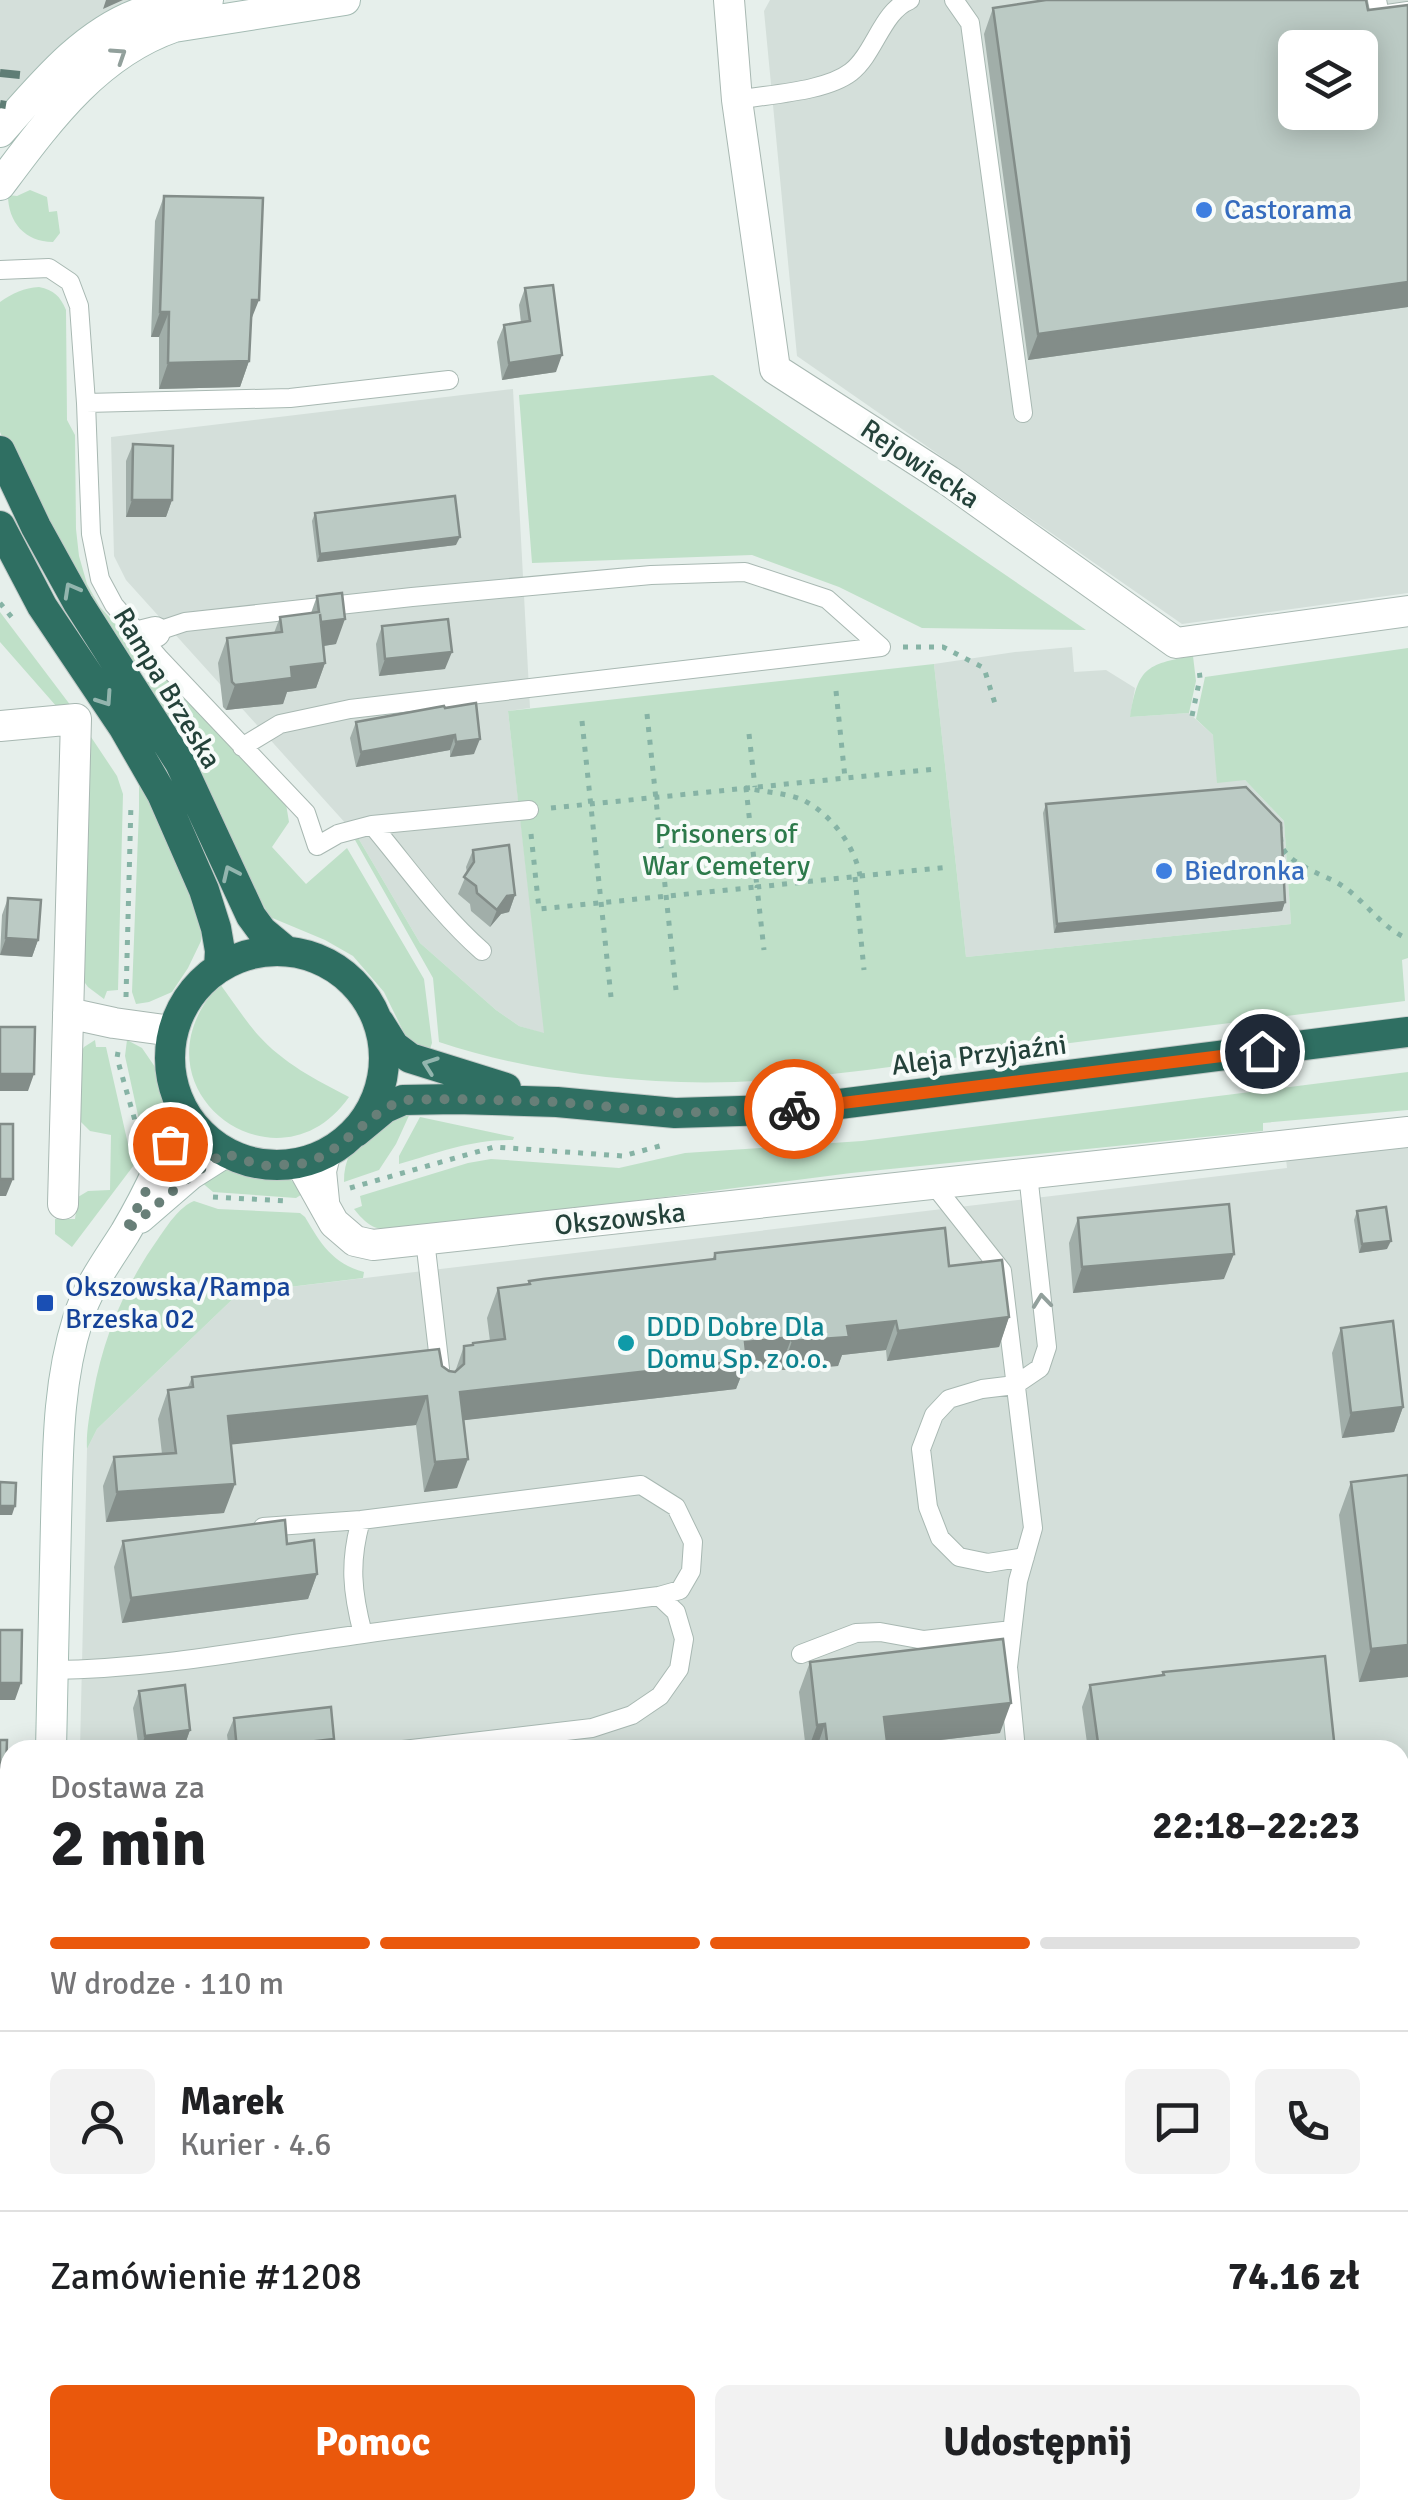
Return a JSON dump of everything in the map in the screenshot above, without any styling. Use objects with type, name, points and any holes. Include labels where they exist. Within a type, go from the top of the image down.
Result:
[{"type":"highway","name":"Rampa Brzeska","points":[[0,451],[78,603],[180,763],[251,916],[262,932],[286,951]]},
{"type":"highway","name":"Rampa Brzeska","points":[[0,526],[42,606],[124,728],[162,794],[204,890],[216,928],[218,968]]},
{"type":"highway","points":[[286,951],[316,958],[342,972],[364,994],[378,1022],[385,1060],[377,1098],[356,1132],[313,1159],[262,1166],[224,1153],[200,1134],[181,1109],[169,1070],[172,1031],[190,995],[218,968],[251,954],[286,951]]},
{"type":"highway","name":"Aleja Przyjaźni","points":[[378,1022],[394,1046],[410,1058],[466,1078],[557,1102]]},
{"type":"highway","name":"Aleja Przyjaźni","points":[[356,1132],[385,1108],[404,1100],[557,1102],[676,1113],[800,1109],[1408,1032]]},
{"type":"street","points":[[0,132],[70,58],[101,34],[145,12],[208,0]]},
{"type":"street","points":[[0,185],[48,122],[91,76],[150,36],[174,27],[345,0]]},
{"type":"street","name":"Rejowiecka","points":[[729,0],[737,100],[774,369],[948,481],[1176,643],[1408,611]]},
{"type":"street","points":[[0,726],[76,719],[63,1204]]},
{"type":"street","points":[[68,1014],[172,1031]]},
{"type":"street","points":[[51,1740],[60,1424],[69,1351],[79,1314],[170,1144],[181,1109]]},
{"type":"street","name":"Okszowska","points":[[313,1159],[334,1223],[356,1241],[373,1245],[1408,1132]]},
{"type":"street","points":[[125,1232],[224,1153]]},
{"type":"lane","points":[[737,100],[825,84],[851,72],[898,5],[910,0]]},
{"type":"lane","points":[[954,0],[970,23],[1023,412]]},
{"type":"lane","points":[[1377,0],[1380,16],[1408,11]]},
{"type":"lane","points":[[970,23],[990,20]]},
{"type":"lane","points":[[0,270],[49,268],[70,282],[79,306],[90,534],[100,579],[114,605],[147,634],[242,747],[306,813],[316,846],[338,834],[372,825],[529,810]]},
{"type":"lane","points":[[86,403],[290,398],[449,380]]},
{"type":"lane","points":[[147,634],[186,622],[412,597],[651,575],[745,572],[827,599],[881,647]]},
{"type":"lane","points":[[242,747],[280,724],[350,710],[881,647]]},
{"type":"lane","points":[[372,825],[424,891],[482,952]]},
{"type":"lane","points":[[1024,1557],[988,1562],[959,1556],[940,1538],[928,1507],[921,1449],[934,1415],[949,1399],[1015,1384],[1040,1368],[1047,1347],[1028,1174]]},
{"type":"lane","points":[[934,1185],[1002,1271],[1032,1528],[1018,1581],[1008,1667],[1015,1740]]},
{"type":"lane","points":[[425,1240],[442,1390]]},
{"type":"lane","points":[[52,1670],[110,1669],[222,1657],[363,1634],[659,1596],[680,1590],[691,1571],[692,1542],[676,1507],[641,1485],[360,1520],[254,1528]]},
{"type":"lane","points":[[360,1520],[352,1549],[354,1600],[363,1634]]},
{"type":"lane","points":[[489,1740],[592,1728],[632,1715],[660,1696],[679,1669],[684,1639],[676,1612],[659,1596]]},
{"type":"lane","points":[[802,1654],[856,1633],[880,1632],[924,1640],[1012,1630]]},
{"type":"path","points":[[0,603],[14,621]]},
{"type":"path","points":[[881,647],[943,647],[984,668],[996,707]]},
{"type":"path","points":[[1192,716],[1200,678],[1196,656]]},
{"type":"path","points":[[836,691],[844,778]]},
{"type":"path","points":[[647,714],[676,990]]},
{"type":"path","points":[[582,722],[611,997]]},
{"type":"path","points":[[749,734],[764,950]]},
{"type":"path","points":[[935,769],[529,810],[539,909],[950,868]]},
{"type":"path","points":[[751,788],[802,800],[838,827],[857,862],[864,970]]},
{"type":"path","points":[[131,792],[126,1003],[117,1058],[142,1143],[152,1153],[164,1156]]},
{"type":"path","points":[[1269,813],[1281,826],[1282,847],[1292,857],[1312,872],[1336,882],[1376,919],[1408,939]]},
{"type":"path","points":[[188,1178],[212,1197],[304,1202],[494,1147],[623,1156],[682,1141]]},
{"type":"shaded area","points":[[0,0],[184,0],[99,16],[0,112]]},
{"type":"shaded area","points":[[770,0],[1408,0],[1408,593],[1182,624],[797,356],[764,11]]},
{"type":"shaded area","points":[[513,389],[530,708],[508,711],[545,1034],[519,1026],[496,1010],[420,943],[357,836],[126,580],[114,556],[111,437]]},
{"type":"shaded area","points":[[1072,647],[1074,672],[1106,670],[1135,688],[1130,717],[1189,713],[1213,735],[1245,780],[1284,821],[1291,924],[966,957],[934,664]]},
{"type":"shaded area","points":[[1408,1147],[1408,1740],[80,1740],[87,1449],[97,1429],[239,1293],[1287,1168],[1286,1159]]},
{"type":"green space","points":[[30,190],[47,197],[49,212],[57,211],[60,233],[53,242],[26,234],[11,214],[8,195]]},
{"type":"green space","points":[[39,287],[56,294],[66,310],[67,420],[75,435],[79,556],[87,584],[100,607],[147,658],[131,671],[24,487],[0,432],[0,302],[28,288]]},
{"type":"green space","points":[[713,375],[1086,630],[922,628],[839,587],[752,555],[532,563],[519,395]]},
{"type":"green space","points":[[0,612],[71,706],[57,707],[0,642]]},
{"type":"green space","name":"Prisoners of War Cemetery","points":[[1408,648],[1408,958],[1402,960],[1405,1001],[782,1079],[653,1081],[564,1072],[439,1042],[433,978],[355,840],[357,836],[420,943],[496,1010],[519,1026],[544,1033],[508,711],[934,664],[966,957],[1291,924],[1284,821],[1245,780],[1217,783],[1213,735],[1196,719],[1205,677]]},
{"type":"green space","points":[[1193,656],[1196,681],[1189,713],[1130,717],[1136,688],[1146,672],[1164,662]]},
{"type":"green space","points":[[160,672],[286,804],[289,822],[272,847],[306,884],[347,848],[424,979],[432,1043],[428,1055],[408,1041],[384,992],[353,956],[270,917],[142,686]]},
{"type":"green space","points":[[85,728],[117,776],[123,794],[118,990],[107,991],[104,999],[82,979]]},
{"type":"green space","points":[[133,765],[201,915],[201,941],[172,992],[136,1004],[132,992],[139,786]]},
{"type":"green space","points":[[220,984],[253,1029],[278,1054],[349,1097],[319,1126],[285,1138],[251,1134],[221,1118],[199,1092],[189,1059],[195,1022]]},
{"type":"green space","points":[[95,1040],[96,1047],[106,1047],[128,1144],[137,1161],[72,1247],[55,1234],[55,1219],[75,1219],[78,1197],[88,1191],[110,1190],[111,1135],[90,1131],[79,1120],[79,1056]]},
{"type":"green space","points":[[127,1040],[142,1048],[155,1067],[165,1109],[165,1132],[155,1149],[143,1138],[125,1056]]},
{"type":"green space","points":[[1408,1072],[1408,1110],[1263,1123],[1263,1131],[851,1173],[402,1231],[375,1227],[354,1209],[362,1206],[360,1196],[491,1159],[619,1168],[685,1153],[862,1141]]},
{"type":"green space","points":[[412,1109],[379,1170],[344,1182],[350,1154],[357,1144]]},
{"type":"green space","points":[[420,1117],[514,1137],[399,1164],[399,1156]]},
{"type":"green space","points":[[226,1169],[281,1176],[304,1193],[296,1198],[213,1192],[200,1181]]},
{"type":"green space","points":[[194,1201],[218,1209],[300,1213],[328,1251],[364,1272],[363,1278],[239,1293],[97,1429],[87,1449],[97,1374],[116,1314],[162,1234],[178,1212]]},
{"type":"building","name":"Castorama","points":[[1046,0],[1366,0],[1368,10],[1408,5],[1408,282],[1038,334],[993,8]]},
{"type":"building","points":[[164,196],[263,198],[259,300],[252,300],[249,361],[168,363],[169,312],[160,312]]},
{"type":"building","points":[[553,285],[562,355],[509,363],[504,325],[530,321],[525,288]]},
{"type":"building","points":[[133,444],[173,446],[172,500],[132,500]]},
{"type":"building","points":[[455,496],[460,537],[320,554],[315,513]]},
{"type":"building","points":[[342,593],[345,619],[321,622],[320,614],[325,663],[291,667],[292,678],[235,685],[232,682],[227,638],[282,632],[280,617],[319,612],[317,596]]},
{"type":"building","points":[[448,619],[452,652],[385,659],[382,626]]},
{"type":"building","points":[[476,703],[480,739],[456,742],[455,735],[361,752],[356,722]]},
{"type":"building","name":"Biedronka","points":[[1246,787],[1281,823],[1285,902],[1057,924],[1046,804]]},
{"type":"building","points":[[509,845],[515,895],[507,896],[497,910],[464,877],[474,862],[473,850]]},
{"type":"building","points":[[8,898],[41,900],[38,940],[6,938]]},
{"type":"building","points":[[0,1027],[35,1027],[34,1074],[0,1074]]},
{"type":"building","points":[[0,1124],[13,1124],[13,1179],[0,1179]]},
{"type":"building","points":[[1229,1204],[1234,1254],[1082,1267],[1078,1218]]},
{"type":"building","points":[[1386,1207],[1391,1241],[1362,1244],[1357,1211]]},
{"type":"building","points":[[945,1228],[949,1266],[1002,1260],[1009,1317],[898,1331],[896,1321],[847,1326],[849,1337],[745,1342],[747,1360],[460,1392],[468,1459],[435,1462],[427,1396],[228,1416],[235,1484],[117,1492],[114,1457],[176,1453],[168,1390],[193,1387],[192,1377],[439,1349],[442,1366],[455,1372],[464,1364],[464,1346],[505,1339],[498,1288],[715,1259],[715,1253]]},
{"type":"building","points":[[1393,1321],[1403,1407],[1351,1413],[1341,1328]]},
{"type":"building","points":[[1408,1475],[1408,1645],[1371,1649],[1351,1482]]},
{"type":"building","points":[[0,1482],[16,1483],[15,1506],[0,1506]]},
{"type":"building","points":[[285,1520],[287,1544],[314,1540],[317,1574],[131,1598],[123,1541]]},
{"type":"building","points":[[0,1630],[22,1630],[21,1683],[0,1683]]},
{"type":"building","points":[[1003,1639],[1011,1703],[884,1717],[887,1740],[827,1740],[825,1724],[817,1725],[810,1662]]},
{"type":"building","points":[[1325,1656],[1334,1740],[1098,1740],[1090,1685],[1164,1675],[1163,1672]]},
{"type":"building","points":[[185,1685],[190,1730],[145,1736],[139,1691]]},
{"type":"building","points":[[331,1707],[334,1739],[236,1740],[234,1718]]},
{"type":"railway","points":[[0,73],[29,76]]},
{"type":"railway","points":[[0,104],[6,105]]},
{"type":"way so far","points":[[170,1144],[125,1232],[155,1204],[224,1153],[262,1166],[301,1164],[326,1155],[385,1108],[404,1100],[557,1102],[676,1113],[794,1109]]},
{"type":"place","name":"Castorama","points":[[1204,210]]},
{"type":"place","name":"Biedronka","points":[[1164,871]]},
{"type":"place","name":"Okszowska/Rampa Brzeska 02","points":[[45,1303]]},
{"type":"place","name":"DDD Dobre Dla Domu Sp. z o.o.","points":[[626,1343]]},
{"type":"route","points":[[794,1109],[1262,1051]]}]
